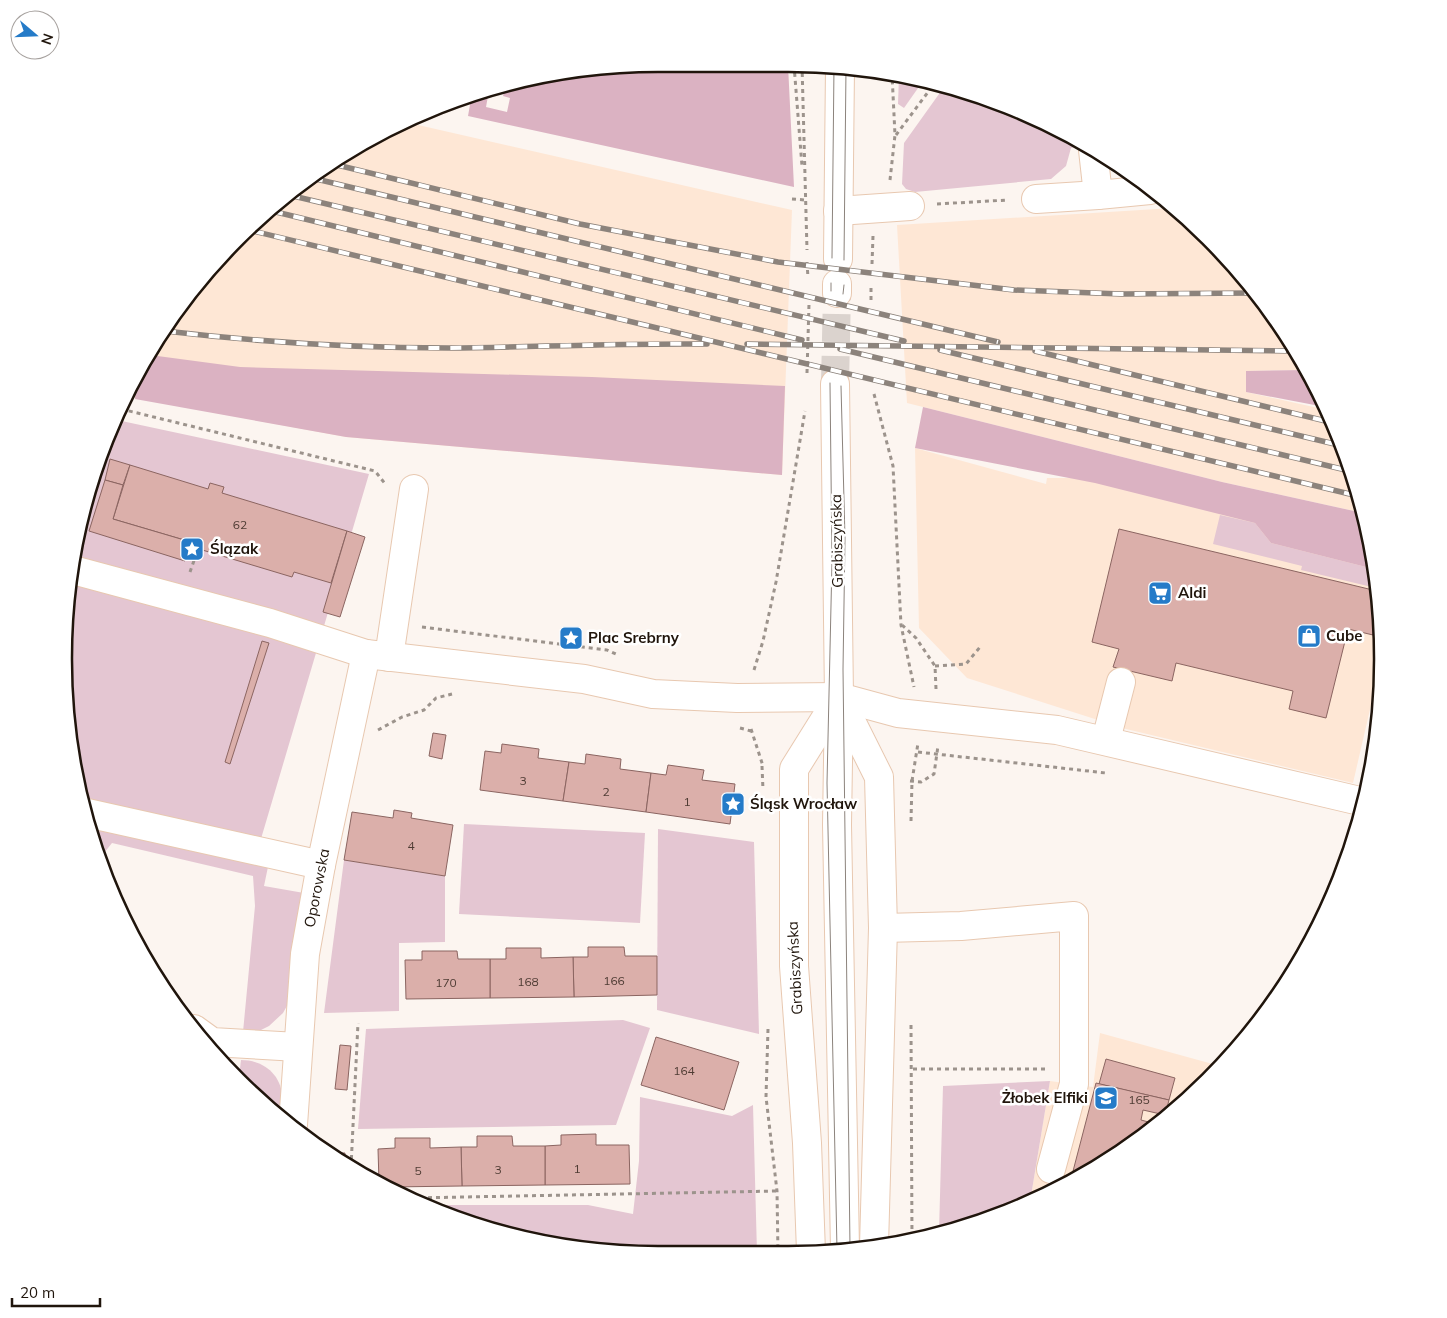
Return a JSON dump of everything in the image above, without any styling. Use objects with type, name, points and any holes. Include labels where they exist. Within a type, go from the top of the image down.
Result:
[{"type":"main road","points":[[837,279],[840,75]]},
{"type":"main road","points":[[1094,159],[1098,195]]},
{"type":"main road","points":[[1036,199],[1141,191]]},
{"type":"main road","points":[[838,210],[910,206]]},
{"type":"main road","name":"Grabiszyńska","points":[[836,384],[839,697],[879,777],[883,928],[874,1239]]},
{"type":"main road","name":"Oporowska","points":[[294,1117],[305,954],[321,865],[377,656],[403,491]]},
{"type":"main road","points":[[80,572],[270,623],[377,656],[584,678],[653,694],[737,698],[839,697],[898,713],[1057,730],[1357,800]]},
{"type":"main road","points":[[1106,740],[1121,682]]},
{"type":"main road","points":[[839,697],[837,825],[844,1242]]},
{"type":"main road","name":"Grabiszyńska","points":[[811,1245],[807,1143],[794,966],[792,877],[794,769],[839,697]]},
{"type":"main road","points":[[93,814],[321,865]]},
{"type":"main road","points":[[883,928],[960,926],[1074,916],[1074,1084],[1051,1169]]},
{"type":"main road","points":[[215,1042],[298,1047]]},
{"type":"path","points":[[795,72],[805,200]]},
{"type":"path","points":[[802,73],[808,288]]},
{"type":"path","points":[[889,181],[896,135],[893,82]]},
{"type":"path","points":[[896,135],[930,90]]},
{"type":"path","points":[[792,198],[805,200]]},
{"type":"path","points":[[910,206],[1036,199]]},
{"type":"path","points":[[871,288],[871,301]]},
{"type":"path","points":[[807,381],[810,327],[809,297]]},
{"type":"path","points":[[874,394],[893,466],[901,624],[914,690]]},
{"type":"path","points":[[753,673],[763,641],[776,582],[805,408]]},
{"type":"path","points":[[128,411],[375,471],[403,491]]},
{"type":"path","points":[[189,574],[198,549]]},
{"type":"path","points":[[901,624],[916,638],[935,666],[936,695]]},
{"type":"path","points":[[935,666],[966,664],[980,648]]},
{"type":"path","points":[[372,736],[377,731],[402,717],[424,710],[436,698],[462,692]]},
{"type":"path","points":[[751,731],[762,766],[770,767]]},
{"type":"path","points":[[918,740],[918,752],[912,781],[921,782],[934,774],[938,754],[938,740]]},
{"type":"path","points":[[918,752],[1112,774]]},
{"type":"path","points":[[911,1022],[913,1069],[912,1232]]},
{"type":"path","points":[[351,1158],[358,1023]]},
{"type":"path","points":[[766,1050],[766,1097],[777,1191],[778,1246]]},
{"type":"path","points":[[913,1069],[1075,1068]]},
{"type":"path","points":[[428,1198],[777,1191]]},
{"type":"shaded area","points":[[659,72],[788,72],[794,187],[468,116],[470,104],[488,98],[486,107],[507,112],[510,98],[503,96],[504,93],[507,92],[545,84],[621,74]]},
{"type":"shaded area","points":[[899,83],[918,87],[904,108],[898,104]]},
{"type":"shaded area","points":[[940,92],[1012,117],[1074,147],[1071,148],[1066,166],[1051,179],[915,192],[906,189],[902,184],[904,143]]},
{"type":"shaded area","points":[[418,125],[792,210],[782,475],[346,437],[134,398],[171,333],[218,272],[244,244],[272,218],[333,171],[400,133]]},
{"type":"shaded area","points":[[1163,209],[1203,244],[1229,272],[1276,333],[1298,370],[1246,371],[1246,392],[1318,408],[1343,470],[1356,511],[1222,482],[907,403],[897,225]]},
{"type":"shaded area","points":[[157,356],[240,367],[592,377],[785,386],[782,475],[346,437],[135,399]]},
{"type":"shaded area","points":[[1298,370],[1316,405],[1246,392],[1246,371]]},
{"type":"shaded area","points":[[923,407],[1222,482],[1356,511],[1367,567],[1271,543],[1255,523],[1095,483],[915,448]]},
{"type":"shaded area","points":[[123,421],[369,474],[255,859],[269,862],[264,886],[304,893],[288,1004],[283,1013],[269,1026],[257,1032],[243,1032],[255,906],[253,876],[112,843],[105,851],[92,811],[78,736],[72,659],[78,582],[92,507]]},
{"type":"shaded area","points":[[915,448],[1046,484],[1047,478],[1098,478],[1362,542],[1373,621],[1373,696],[1353,783],[1126,729],[967,678],[919,628]]},
{"type":"shaded area","points":[[1220,515],[1255,523],[1271,543],[1367,567],[1369,586],[1301,570],[1302,566],[1213,544]]},
{"type":"shaded area","points":[[464,824],[645,833],[640,923],[459,914]]},
{"type":"shaded area","points":[[658,829],[754,842],[759,1034],[657,1010]]},
{"type":"shaded area","points":[[344,860],[445,876],[445,942],[399,943],[399,1011],[324,1013]]},
{"type":"shaded area","points":[[623,1020],[650,1028],[616,1125],[358,1129],[366,1029]]},
{"type":"shaded area","points":[[1100,1033],[1212,1064],[1175,1100],[1114,1147],[1081,1167],[1032,1192],[1050,1081],[1093,1087]]},
{"type":"shaded area","points":[[241,1060],[257,1063],[271,1071],[280,1084],[282,1102],[279,1106],[272,1100],[240,1070]]},
{"type":"shaded area","points":[[1050,1081],[1032,1192],[977,1214],[939,1226],[943,1086]]},
{"type":"shaded area","points":[[640,1097],[732,1116],[753,1105],[757,1246],[659,1246],[582,1240],[507,1226],[446,1205],[588,1205],[633,1214],[639,1161]]},
{"type":"building","points":[[110,459],[130,465],[123,485],[105,480]]},
{"type":"building","points":[[130,465],[208,489],[210,483],[224,487],[222,493],[347,531],[331,583],[294,572],[292,577],[189,546],[191,542],[113,519]]},
{"type":"building","points":[[105,480],[123,485],[113,519],[191,542],[185,561],[89,531]]},
{"type":"building","points":[[1119,529],[1370,589],[1373,635],[1348,629],[1326,718],[1289,709],[1293,691],[1176,663],[1172,681],[1113,667],[1119,649],[1092,642]]},
{"type":"building","points":[[347,531],[365,537],[340,617],[323,612]]},
{"type":"building","points":[[262,641],[269,643],[230,764],[225,762]]},
{"type":"building","points":[[433,733],[446,735],[442,759],[429,756]]},
{"type":"building","points":[[502,744],[539,749],[538,758],[569,762],[563,801],[480,790],[485,751],[501,753]]},
{"type":"building","points":[[586,754],[621,759],[620,769],[651,773],[646,812],[563,801],[569,762],[585,764]]},
{"type":"building","points":[[668,765],[704,770],[702,780],[735,784],[730,824],[646,812],[651,773],[666,775]]},
{"type":"building","points":[[394,810],[412,813],[411,818],[453,825],[445,876],[344,860],[352,812],[393,818]]},
{"type":"building","points":[[588,947],[624,947],[625,956],[657,956],[657,995],[574,997],[573,957],[588,957]]},
{"type":"building","points":[[506,948],[541,948],[541,958],[573,957],[574,997],[490,998],[490,959],[506,959]]},
{"type":"building","points":[[422,951],[457,951],[458,959],[490,959],[490,998],[406,999],[405,960],[422,960]]},
{"type":"building","points":[[656,1037],[739,1062],[724,1110],[641,1085]]},
{"type":"building","points":[[340,1045],[351,1046],[347,1090],[335,1089]]},
{"type":"building","points":[[1106,1059],[1175,1078],[1169,1100],[1099,1084]]},
{"type":"building","points":[[1096,1083],[1169,1100],[1167,1106],[1158,1113],[1143,1110],[1141,1120],[1148,1122],[1114,1147],[1073,1171]]},
{"type":"building","points":[[596,1134],[596,1145],[629,1145],[630,1184],[545,1185],[545,1146],[561,1145],[561,1135]]},
{"type":"building","points":[[477,1136],[512,1136],[513,1146],[545,1146],[545,1185],[462,1186],[461,1147],[477,1147]]},
{"type":"building","points":[[395,1138],[430,1138],[430,1148],[461,1147],[462,1186],[404,1187],[379,1174],[378,1149],[395,1148]]},
{"type":"tunnel","points":[[835,384],[837,293]]},
{"type":"tram line","points":[[832,258],[834,75]]},
{"type":"tram line","points":[[844,260],[846,76]]},
{"type":"tram line","points":[[831,283],[831,291]]},
{"type":"tram line","points":[[843,294],[844,285]]},
{"type":"tram line","points":[[830,383],[832,561],[827,783],[837,1243]]},
{"type":"tram line","points":[[841,386],[845,538],[843,669],[850,1242]]},
{"type":"railway","points":[[341,166],[580,224],[778,262],[1014,290],[1121,294],[1246,293]]},
{"type":"railway","points":[[321,180],[998,342]]},
{"type":"railway","points":[[298,197],[904,341]]},
{"type":"railway","points":[[279,213],[802,340]]},
{"type":"railway","points":[[257,232],[1351,494]]},
{"type":"railway","points":[[172,332],[271,341],[378,347],[449,348],[707,344]]},
{"type":"railway","points":[[747,344],[1287,351]]},
{"type":"railway","points":[[840,349],[1343,469]]},
{"type":"railway","points":[[940,350],[1333,444]]},
{"type":"railway","points":[[1035,351],[1323,420]]},
{"type":"place","name":"Ślązak","points":[[192,549]]},
{"type":"place","name":"Aldi","points":[[1160,593]]},
{"type":"place","name":"Cube","points":[[1309,636]]},
{"type":"place","name":"Plac Srebrny","points":[[571,638]]},
{"type":"place","name":"Śląsk Wrocław","points":[[733,804]]},
{"type":"place","name":"Żłobek Elfiki","points":[[1106,1098]]}]
